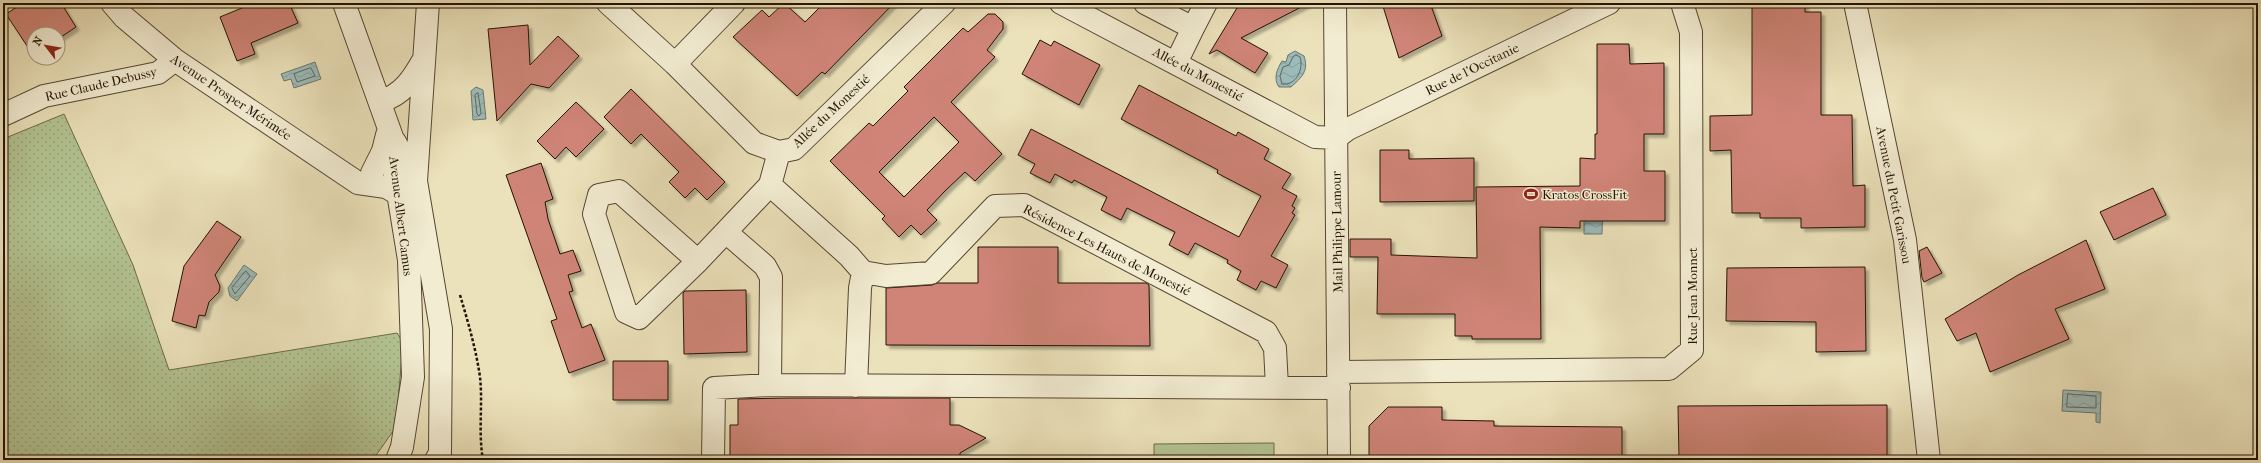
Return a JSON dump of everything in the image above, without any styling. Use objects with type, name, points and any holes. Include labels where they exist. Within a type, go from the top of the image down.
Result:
[{"type":"street","name":"Avenue Prosper Mérimée","points":[[112,3],[124,17],[175,60],[365,178],[398,194]]},
{"type":"street","name":"Avenue Albert Camus","points":[[344,3],[381,101],[394,144],[398,194],[409,260],[413,377],[402,447],[397,460]]},
{"type":"street","points":[[428,3],[422,120],[416,181],[441,329],[440,453],[436,460]]},
{"type":"street","points":[[675,64],[734,3]]},
{"type":"street","name":"Allée du Monestié","points":[[616,10],[675,64],[754,143],[779,152],[794,149],[944,3]]},
{"type":"street","name":"Allée du Monestié","points":[[1062,3],[1315,137],[1336,138]]},
{"type":"street","points":[[1176,63],[1206,3]]},
{"type":"street","name":"Mail Philippe Lamour","points":[[1335,3],[1340,460]]},
{"type":"street","name":"Rue de l'Occitanie","points":[[1336,138],[1348,130],[1609,3]]},
{"type":"street","name":"Rue Jean Monnet","points":[[1339,380],[1669,369],[1692,350],[1691,32],[1682,3]]},
{"type":"street","name":"Avenue du Petit Garissou","points":[[1854,3],[1905,240],[1929,460]]},
{"type":"street","points":[[1154,5],[1193,28]]},
{"type":"street","points":[[381,101],[392,98],[411,81],[424,58]]},
{"type":"street","name":"Rue Claude Debussy","points":[[3,115],[44,96],[158,73],[175,60]]},
{"type":"street","points":[[365,178],[383,151],[394,144],[422,120]]},
{"type":"street","points":[[365,178],[385,169],[394,144]]},
{"type":"street","points":[[394,144],[416,181]]},
{"type":"street","points":[[698,261],[620,190],[599,195],[594,214],[626,312],[639,318],[727,233],[770,185],[779,152]]},
{"type":"street","points":[[770,185],[849,256],[863,272],[860,288],[856,386]]},
{"type":"street","name":"Résidence Les Hauts de Monestié","points":[[863,272],[886,276],[931,273],[995,206],[1024,205],[1266,332],[1275,348],[1277,387]]},
{"type":"street","points":[[727,233],[765,266],[771,277],[770,385]]},
{"type":"street","points":[[713,460],[714,388],[770,385],[1192,388],[1277,387],[1339,380]]},
{"type":"path","points":[[458,289],[469,326],[480,377],[481,447],[483,460]]},
{"type":"green space","points":[[64,114],[133,265],[169,370],[397,333],[403,342],[396,427],[371,460],[3,460],[3,139]]},
{"type":"green space","points":[[1274,443],[1274,460],[1154,460],[1154,444]]},
{"type":"water","points":[[1295,51],[1304,56],[1306,66],[1304,73],[1291,87],[1279,87],[1276,81],[1276,74],[1279,67],[1282,61],[1286,62],[1288,55]]},
{"type":"water","points":[[315,62],[321,79],[294,88],[291,79],[284,81],[281,74]]},
{"type":"water","points":[[476,87],[483,90],[486,119],[473,120],[471,91]]},
{"type":"water","points":[[1603,201],[1602,234],[1584,234],[1584,202]]},
{"type":"water","points":[[244,265],[257,274],[237,301],[230,296],[228,288]]},
{"type":"water","points":[[2063,390],[2101,392],[2100,423],[2096,422],[2096,413],[2062,411]]},
{"type":"building","points":[[23,3],[61,3],[76,27],[66,34],[66,26],[26,26],[26,44],[6,14]]},
{"type":"building","points":[[254,3],[289,3],[298,23],[251,43],[255,54],[237,61],[220,17]]},
{"type":"building","points":[[784,3],[805,22],[824,3],[894,3],[825,74],[822,72],[797,96],[733,37],[762,10],[769,17]]},
{"type":"building","points":[[1240,3],[1309,3],[1241,38],[1268,53],[1255,73],[1217,50],[1209,54]]},
{"type":"building","points":[[1382,3],[1430,3],[1442,36],[1399,58]]},
{"type":"building","points":[[1752,3],[1805,3],[1805,12],[1821,12],[1821,115],[1852,115],[1853,186],[1865,185],[1865,227],[1801,228],[1801,218],[1760,218],[1760,213],[1732,213],[1731,150],[1710,151],[1710,116],[1752,115]]},
{"type":"building","points":[[988,14],[995,14],[1003,22],[1003,29],[987,50],[995,57],[951,102],[1002,154],[975,181],[965,172],[945,191],[927,210],[937,220],[921,235],[911,225],[899,237],[882,219],[885,216],[830,161],[869,123],[873,126],[908,91],[904,87],[963,28],[968,32]],"holes":[[[934,117],[959,142],[904,197],[879,172]]]},
{"type":"building","points":[[528,25],[530,65],[558,36],[579,56],[549,88],[531,84],[497,121],[488,29]]},
{"type":"building","points":[[1040,40],[1051,46],[1054,41],[1100,65],[1079,105],[1022,74]]},
{"type":"building","points":[[1597,44],[1629,44],[1630,64],[1664,63],[1664,134],[1644,134],[1644,171],[1665,171],[1665,221],[1580,221],[1580,228],[1540,227],[1541,339],[1472,339],[1472,336],[1455,336],[1455,314],[1377,314],[1378,257],[1350,257],[1350,239],[1391,239],[1391,255],[1477,258],[1476,187],[1580,186],[1580,158],[1595,159],[1595,134],[1597,134]]},
{"type":"building","points":[[1139,85],[1236,136],[1238,132],[1269,149],[1264,159],[1291,174],[1282,188],[1297,196],[1292,206],[1295,208],[1292,213],[1295,215],[1271,256],[1288,265],[1276,288],[1261,281],[1256,290],[1237,280],[1241,271],[1227,263],[1228,260],[1195,243],[1188,255],[1169,245],[1175,232],[1127,208],[1121,220],[1101,210],[1107,197],[1074,180],[1072,183],[1055,174],[1050,183],[1030,173],[1035,164],[1018,155],[1031,129],[1239,237],[1261,196],[1217,173],[1218,170],[1121,119]]},
{"type":"building","points":[[631,89],[725,182],[707,200],[695,188],[685,198],[669,182],[679,172],[641,134],[631,144],[604,117]]},
{"type":"building","points":[[576,102],[604,129],[576,157],[566,147],[555,159],[537,141]]},
{"type":"building","points":[[1380,150],[1409,150],[1409,159],[1474,158],[1474,201],[1380,202]]},
{"type":"building","points":[[541,163],[553,199],[545,202],[548,219],[560,254],[573,250],[581,271],[568,275],[573,291],[569,292],[582,328],[591,324],[605,360],[569,373],[551,321],[557,319],[506,175]]},
{"type":"building","points":[[2153,188],[2166,215],[2114,240],[2100,212]]},
{"type":"building","points":[[217,221],[241,237],[215,275],[220,286],[219,292],[209,302],[205,316],[199,315],[196,328],[172,321],[184,266]]},
{"type":"building","points":[[2086,240],[2105,289],[2055,309],[2069,339],[1990,372],[1976,333],[1957,341],[1945,319],[2018,275]]},
{"type":"building","points":[[978,247],[1058,247],[1058,283],[1146,283],[1149,285],[1150,346],[886,345],[886,288],[932,285],[937,283],[978,283]]},
{"type":"building","points":[[1927,247],[1942,273],[1924,282],[1922,278],[1919,251]]},
{"type":"building","points":[[1865,267],[1866,351],[1816,352],[1816,322],[1726,321],[1727,268]]},
{"type":"building","points":[[746,290],[747,352],[684,354],[683,293],[685,291]]},
{"type":"building","points":[[613,361],[668,361],[668,400],[613,400]]},
{"type":"building","points":[[950,398],[950,425],[959,425],[986,438],[960,453],[960,460],[730,460],[730,425],[738,425],[738,399]]},
{"type":"building","points":[[1887,405],[1887,460],[1679,460],[1678,406]]},
{"type":"building","points":[[1388,407],[1442,407],[1442,420],[1494,421],[1494,426],[1622,427],[1622,460],[1369,460],[1369,426]]},
{"type":"place","name":"Kratos CrossFit","points":[[1531,194]]}]
